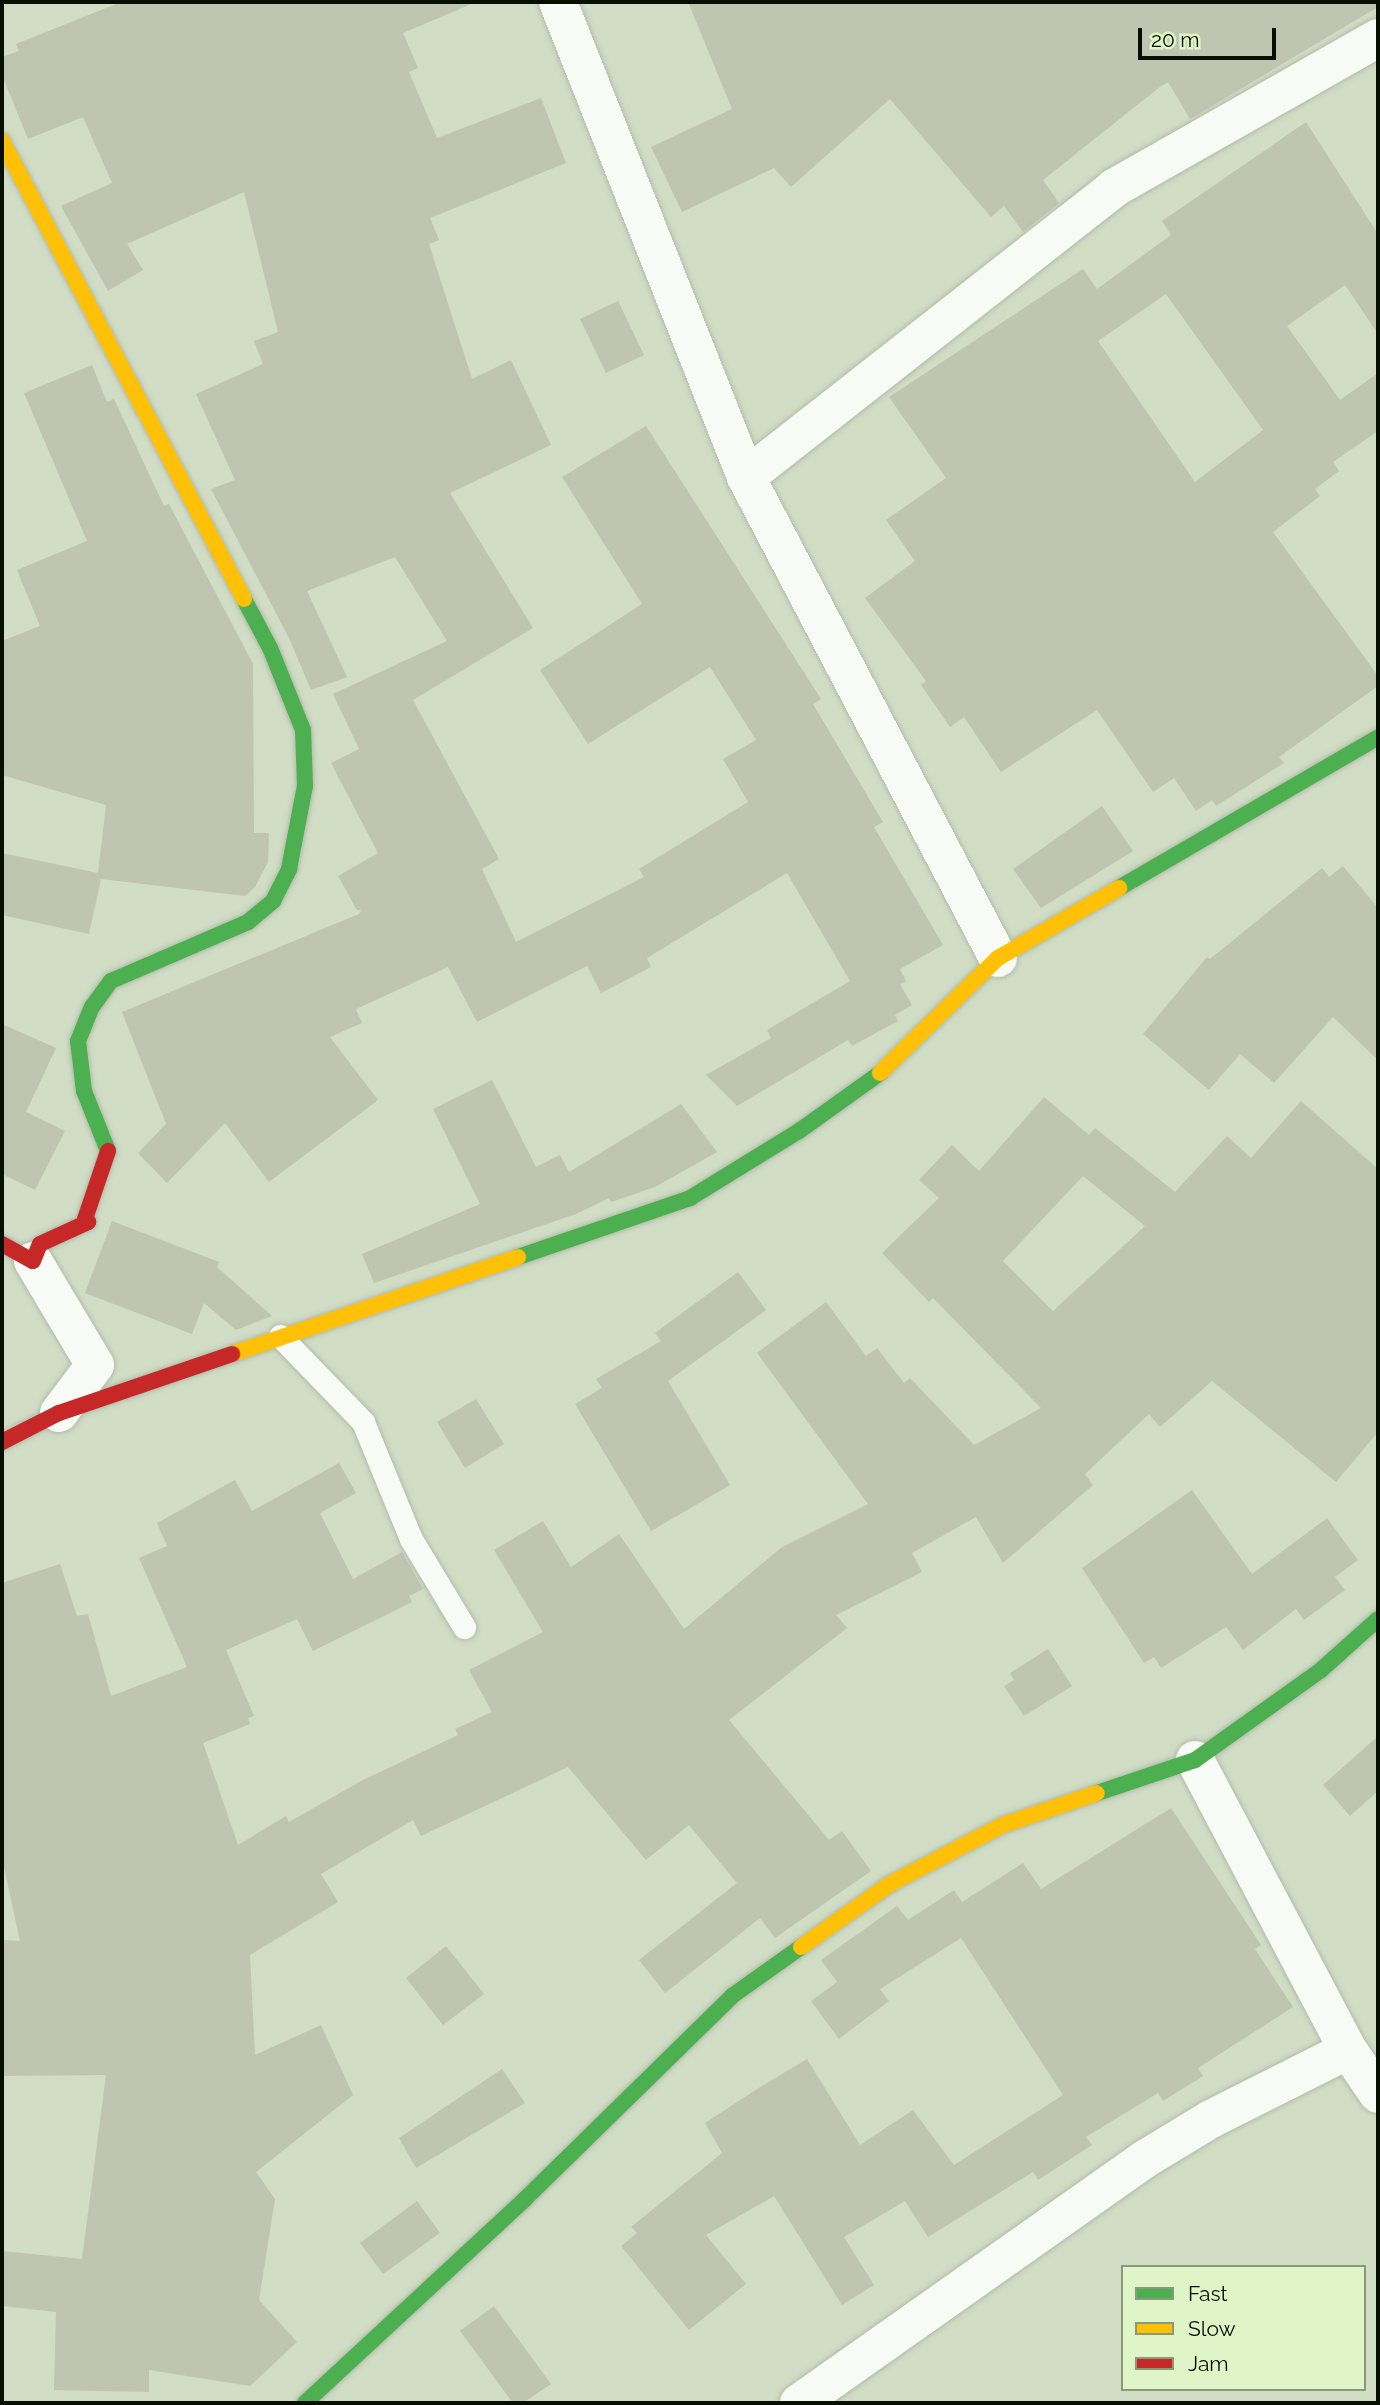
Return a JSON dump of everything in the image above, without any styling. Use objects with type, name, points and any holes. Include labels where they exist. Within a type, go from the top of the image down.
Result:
[{"type":"street","points":[[558,2],[746,477],[998,958]]},
{"type":"street","points":[[746,477],[1114,188],[1378,38]]},
{"type":"street","points":[[2,141],[270,648],[303,730],[299,831],[289,869],[273,901],[248,922],[111,981],[92,1007],[78,1041],[84,1091],[108,1152],[85,1219],[88,1223],[17,1253],[94,1365],[59,1413]]},
{"type":"street","points":[[2,1443],[59,1413],[690,1198],[799,1131],[886,1069],[998,958],[1378,737]]},
{"type":"street","points":[[305,2403],[525,2199],[732,1996],[890,1884],[1003,1825],[1195,1760],[1321,1670],[1378,1619]]},
{"type":"street","points":[[1195,1760],[1348,2050],[1378,2094]]},
{"type":"street","points":[[799,2403],[1145,2160],[1211,2119],[1348,2050]]},
{"type":"lane","points":[[280,1336],[363,1422],[411,1539],[464,1627]]},
{"type":"building","points":[[121,2],[476,2],[403,33],[418,68],[409,72],[437,138],[541,98],[566,163],[430,218],[439,240],[429,244],[472,379],[511,360],[551,445],[450,493],[533,628],[413,700],[499,859],[482,869],[516,942],[644,877],[639,869],[748,802],[723,759],[756,740],[710,667],[588,744],[540,670],[642,604],[562,477],[646,426],[821,699],[813,704],[883,822],[874,827],[943,945],[900,969],[906,981],[900,984],[912,1005],[895,1015],[898,1021],[852,1046],[848,1040],[737,1106],[706,1075],[771,1038],[767,1030],[850,981],[787,873],[647,958],[651,967],[601,993],[587,966],[477,1022],[448,967],[356,1009],[362,1023],[330,1037],[378,1100],[269,1182],[225,1123],[167,1183],[138,1153],[166,1124],[122,1012],[359,914],[361,910],[357,910],[338,876],[378,853],[331,763],[359,749],[333,694],[447,641],[395,557],[307,591],[347,677],[311,690],[289,638],[211,489],[235,480],[196,394],[263,364],[254,341],[278,332],[244,192],[127,244],[143,270],[108,291],[61,206],[112,183],[83,117],[28,139],[2,75],[2,57],[19,51],[16,44]]},
{"type":"building","points":[[688,2],[1378,2],[1378,7],[1190,119],[1168,82],[1161,86],[1043,180],[1059,203],[1023,232],[1004,206],[991,217],[890,99],[791,187],[774,168],[682,212],[651,147],[732,109]]},
{"type":"building","points":[[1306,122],[1378,234],[1378,334],[1345,285],[1287,326],[1340,400],[1378,373],[1378,431],[1333,462],[1339,471],[1315,489],[1320,496],[1273,532],[1378,676],[1378,686],[1279,757],[1284,763],[1216,806],[1212,800],[1196,811],[1174,778],[1153,792],[1097,710],[1001,772],[964,717],[950,727],[921,685],[926,681],[865,598],[915,561],[886,520],[946,478],[889,397],[1083,269],[1097,289],[1171,235],[1162,221]],"holes":[[[1166,294],[1263,430],[1195,482],[1098,341]]]},
{"type":"building","points":[[618,301],[644,355],[606,373],[580,319]]},
{"type":"building","points":[[92,365],[107,402],[114,399],[164,506],[169,504],[253,664],[254,833],[269,833],[268,862],[255,887],[245,896],[101,879],[89,934],[2,915],[2,853],[98,873],[106,805],[2,775],[2,641],[40,626],[17,570],[87,541],[24,393]]},
{"type":"building","points":[[1102,806],[1133,851],[1041,908],[1013,869]]},
{"type":"building","points":[[1343,866],[1378,908],[1378,1060],[1333,1017],[1274,1083],[1240,1054],[1209,1090],[1143,1034],[1207,957],[1210,959],[1322,868],[1329,877]]},
{"type":"building","points":[[2,1024],[56,1048],[26,1112],[65,1131],[35,1190],[2,1174]]},
{"type":"building","points":[[492,1080],[536,1167],[560,1155],[569,1172],[681,1104],[717,1152],[655,1187],[611,1202],[609,1198],[576,1214],[374,1283],[362,1254],[480,1204],[433,1109]]},
{"type":"building","points":[[1044,1097],[1089,1135],[1095,1128],[1175,1192],[1227,1136],[1251,1158],[1301,1101],[1378,1169],[1378,1432],[1336,1482],[1212,1381],[1160,1427],[1149,1414],[1085,1474],[1093,1485],[1003,1563],[976,1517],[912,1553],[922,1572],[836,1615],[847,1628],[729,1720],[829,1840],[842,1831],[871,1871],[775,1938],[760,1918],[665,1993],[639,1960],[737,1883],[689,1825],[646,1860],[568,1767],[421,1836],[413,1820],[321,1874],[338,1902],[250,1955],[255,2055],[321,2025],[353,2095],[256,2172],[275,2199],[259,2300],[297,2342],[250,2386],[149,2370],[149,2392],[54,2390],[56,2312],[2,2306],[2,2251],[82,2259],[106,2075],[2,2076],[2,1940],[20,1941],[2,1858],[2,1583],[60,1564],[77,1616],[88,1614],[111,1696],[187,1667],[139,1558],[167,1546],[157,1523],[235,1480],[252,1511],[339,1463],[356,1493],[320,1513],[353,1579],[402,1552],[423,1589],[409,1596],[412,1602],[313,1651],[297,1619],[226,1650],[254,1716],[248,1718],[250,1724],[203,1743],[238,1845],[286,1816],[289,1822],[361,1781],[458,1735],[455,1729],[492,1712],[469,1670],[543,1632],[494,1550],[543,1521],[571,1567],[619,1534],[684,1629],[782,1547],[868,1504],[757,1353],[826,1302],[866,1356],[877,1348],[904,1383],[910,1378],[974,1445],[1041,1408],[933,1298],[929,1302],[882,1253],[939,1198],[919,1180],[952,1145],[979,1171]],"holes":[[[1083,1176],[1145,1226],[1053,1311],[1003,1261]]]},
{"type":"building","points":[[112,1221],[219,1262],[217,1267],[272,1316],[236,1330],[204,1303],[192,1334],[85,1293]]},
{"type":"building","points":[[738,1272],[766,1310],[668,1381],[730,1485],[651,1531],[575,1404],[602,1388],[596,1379],[661,1341],[655,1333]]},
{"type":"building","points":[[476,1399],[504,1444],[465,1468],[437,1422]]},
{"type":"building","points":[[1192,1490],[1252,1574],[1327,1518],[1358,1560],[1335,1577],[1345,1590],[1304,1620],[1296,1609],[1243,1650],[1226,1627],[1161,1668],[1154,1657],[1144,1663],[1082,1568]]},
{"type":"building","points":[[1048,1649],[1072,1686],[1024,1716],[1004,1686],[1014,1680],[1010,1673]]},
{"type":"building","points":[[1378,1736],[1378,1791],[1350,1816],[1323,1785]]},
{"type":"building","points":[[1171,1808],[1261,1945],[1255,1949],[1293,2007],[1198,2068],[1203,2076],[1163,2101],[1158,2093],[1086,2137],[1092,2145],[1038,2180],[1033,2172],[928,2237],[905,2201],[844,2237],[874,2285],[842,2305],[774,2196],[706,2235],[746,2284],[689,2330],[621,2246],[637,2233],[631,2227],[722,2153],[705,2123],[757,2089],[807,2059],[860,2145],[913,2110],[954,2165],[1063,2095],[961,1938],[880,1989],[889,2001],[839,2039],[811,2001],[837,1982],[821,1960],[897,1906],[908,1920],[954,1890],[962,1902],[1023,1863],[1041,1889]]},
{"type":"building","points":[[446,1946],[484,1994],[443,2025],[406,1978]]},
{"type":"building","points":[[502,2069],[525,2103],[416,2168],[399,2138]]},
{"type":"building","points":[[417,2201],[440,2233],[383,2274],[360,2243]]},
{"type":"building","points":[[494,2306],[551,2384],[523,2403],[513,2403],[460,2331]]},
{"type":"traffic: fast","points":[[108,1151],[84,1091],[78,1041],[92,1007],[111,981],[248,922],[273,901],[289,869],[305,786],[303,730],[270,648],[244,599]]},
{"type":"traffic: fast","points":[[1119,888],[1378,737]]},
{"type":"traffic: fast","points":[[518,1257],[690,1198],[799,1131],[880,1073]]},
{"type":"traffic: fast","points":[[1097,1793],[1195,1760],[1321,1670],[1378,1619]]},
{"type":"traffic: fast","points":[[305,2403],[525,2199],[732,1996],[801,1947]]},
{"type":"traffic: slow","points":[[2,141],[244,599]]},
{"type":"traffic: slow","points":[[880,1073],[998,958],[1119,888]]},
{"type":"traffic: slow","points":[[232,1354],[518,1257]]},
{"type":"traffic: slow","points":[[801,1947],[890,1884],[1003,1825],[1097,1793]]},
{"type":"traffic: jam","points":[[2,1244],[33,1261],[40,1244],[88,1222],[85,1219],[108,1151]]},
{"type":"traffic: jam","points":[[2,1442],[59,1413],[232,1354]]}]
